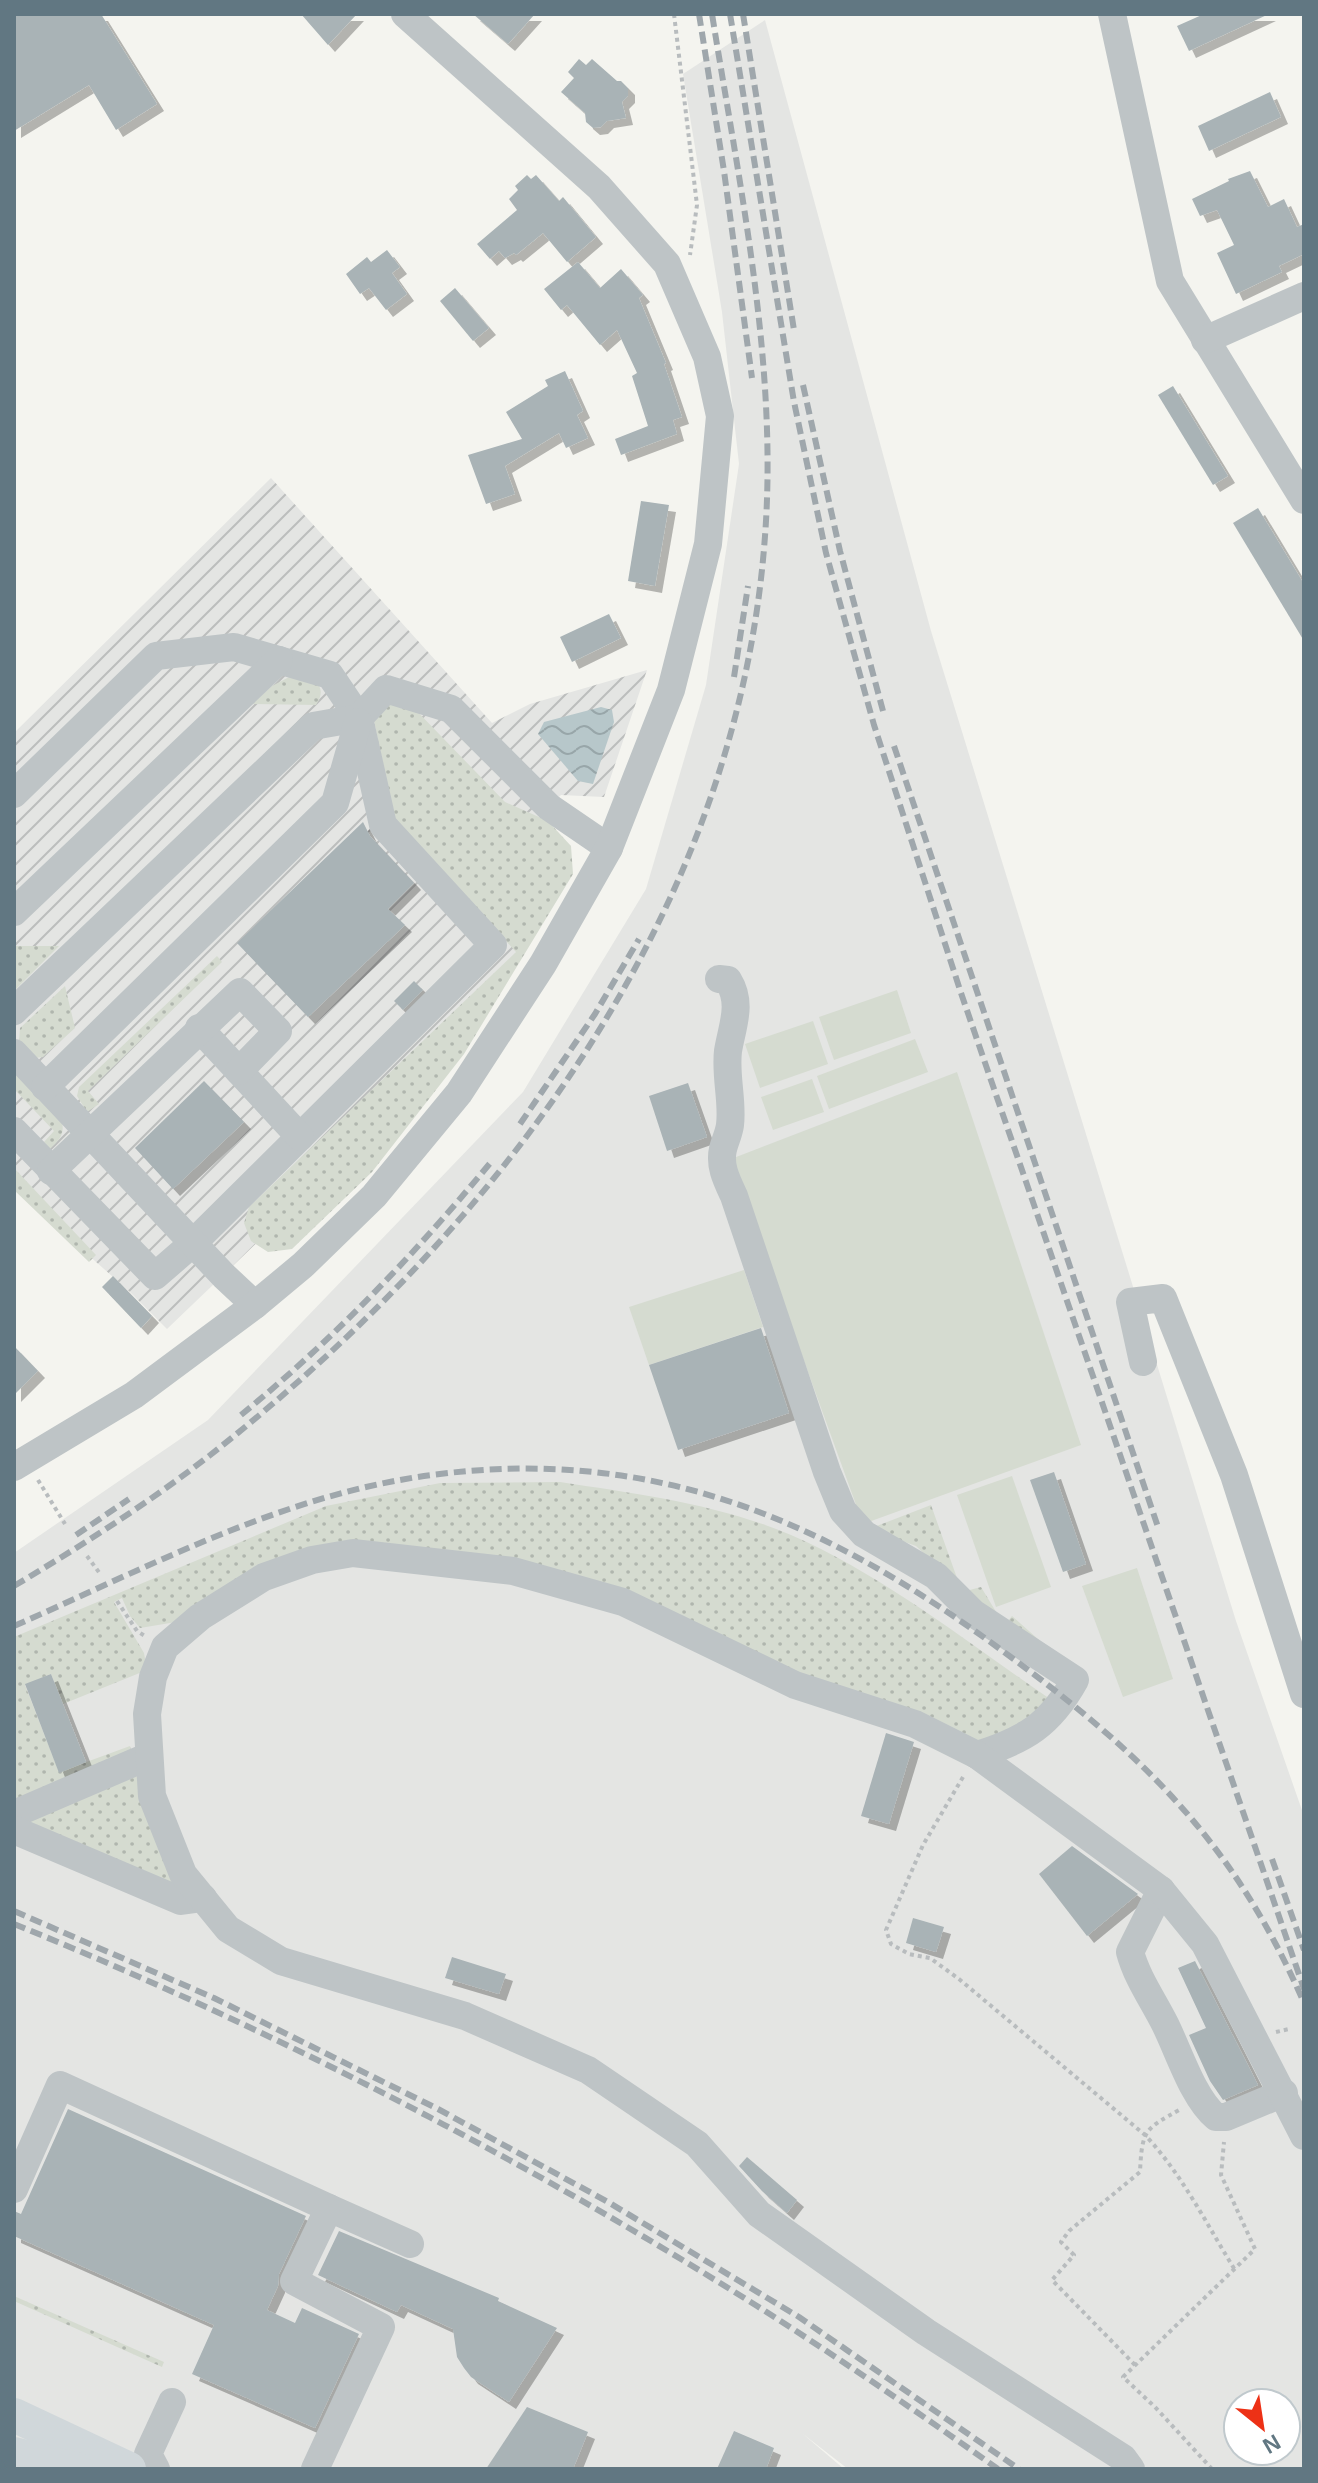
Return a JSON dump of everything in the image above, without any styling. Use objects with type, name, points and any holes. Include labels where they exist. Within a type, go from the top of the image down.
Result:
[{"type":"main road","points":[[14,2415],[129,2469]]},
{"type":"main road","points":[[30,2461],[76,2469]]},
{"type":"street","points":[[20,1464],[134,1395],[255,1305],[303,1265],[374,1196],[459,1093],[543,964],[609,848],[671,690],[708,544],[720,416],[707,357],[667,264],[599,187],[405,14]]},
{"type":"street","points":[[1112,14],[1170,281],[1304,500]]},
{"type":"street","points":[[1205,340],[1304,296]]},
{"type":"street","points":[[14,794],[156,656],[234,647],[330,675],[359,718],[383,825],[493,945],[193,1243],[155,1276],[14,1131]]},
{"type":"street","points":[[14,912],[279,660]]},
{"type":"street","points":[[45,1087],[335,803],[359,718],[386,689],[451,709],[549,807],[609,848]]},
{"type":"street","points":[[14,1011],[313,726],[359,718]]},
{"type":"street","points":[[719,979],[728,980],[735,992],[736,1006],[736,1021],[729,1048],[730,1126],[722,1153],[724,1174],[843,1511],[864,1534],[936,1576],[973,1613],[1075,1680],[1046,1721],[1030,1734],[1004,1747],[977,1755]]},
{"type":"street","points":[[51,1171],[240,992],[278,1031],[239,1071]]},
{"type":"street","points":[[199,1028],[300,1137]]},
{"type":"street","points":[[14,1053],[255,1305]]},
{"type":"street","points":[[1143,1362],[1130,1302],[1163,1298],[1234,1475],[1304,1694]]},
{"type":"street","points":[[1131,2469],[1123,2458],[926,2332],[759,2214],[697,2144],[588,2070],[465,2016],[281,1961],[228,1929],[183,1874],[152,1796],[147,1714],[153,1677],[165,1647],[200,1617],[264,1577],[312,1560],[353,1553],[513,1571],[623,1602],[795,1685],[915,1724],[977,1755],[1161,1890],[1205,1944],[1304,2136]]},
{"type":"street","points":[[14,1814],[149,1756]]},
{"type":"street","points":[[14,1830],[181,1901],[203,1898]]},
{"type":"street","points":[[1161,1890],[1130,1952],[1135,1970],[1165,2023],[1201,2099],[1216,2117],[1226,2117],[1284,2093]]},
{"type":"street","points":[[14,2189],[60,2085],[410,2244]]},
{"type":"street","points":[[315,2469],[381,2327],[294,2281],[329,2208]]},
{"type":"street","points":[[156,2469],[148,2454],[172,2402]]},
{"type":"path","points":[[674,14],[697,205],[685,284],[677,287]]},
{"type":"path","points":[[20,1464],[65,1524]]},
{"type":"path","points":[[87,1556],[101,1575]]},
{"type":"path","points":[[117,1601],[137,1631],[165,1647]]},
{"type":"path","points":[[977,1755],[923,1845],[886,1930],[891,1944],[909,1954],[930,1958],[959,1979],[1145,2135],[1186,2191],[1235,2270]]},
{"type":"path","points":[[1135,2365],[1052,2280],[1074,2255],[1061,2242],[1069,2231],[1140,2172],[1141,2140],[1145,2135],[1164,2117],[1201,2099]]},
{"type":"path","points":[[1212,2469],[1123,2377],[1255,2249],[1221,2175],[1224,2143],[1229,2134]]},
{"type":"shaded area","points":[[765,20],[931,631],[1236,1621],[1304,1816],[1304,2469],[848,2469],[803,2434],[844,2469],[14,2469],[14,1553],[208,1420],[523,1092],[646,889],[706,685],[739,464],[722,312],[683,74]]},
{"type":"shaded area","points":[[271,478],[492,723],[530,704],[647,670],[604,797],[561,795],[533,822],[566,877],[440,1067],[167,1329],[60,1230],[14,1182],[14,733]]},
{"type":"shaded area","points":[[291,676],[313,676],[320,690],[316,705],[252,704],[272,686]]},
{"type":"shaded area","points":[[382,702],[410,704],[505,802],[548,821],[571,846],[573,874],[464,1054],[372,1172],[292,1249],[268,1252],[251,1241],[244,1223],[249,1207],[516,952],[395,821],[373,716]]},
{"type":"shaded area","points":[[14,946],[59,946],[14,991]]},
{"type":"shaded area","points":[[217,956],[222,962],[88,1091],[99,1104],[87,1112],[77,1096],[79,1087]]},
{"type":"shaded area","points":[[65,986],[75,1028],[43,1057],[35,1058],[19,1042],[20,1028]]},
{"type":"shaded area","points":[[897,990],[911,1033],[834,1060],[819,1017]]},
{"type":"shaded area","points":[[813,1021],[828,1064],[760,1088],[745,1044]]},
{"type":"shaded area","points":[[915,1039],[928,1072],[829,1109],[817,1076]]},
{"type":"shaded area","points":[[14,1072],[62,1122],[62,1134],[50,1149],[44,1142],[54,1131],[14,1089]]},
{"type":"shaded area","points":[[957,1072],[1081,1445],[863,1524],[731,1159]]},
{"type":"shaded area","points":[[812,1079],[824,1112],[773,1130],[761,1097]]},
{"type":"shaded area","points":[[14,1168],[96,1255],[89,1262],[14,1190]]},
{"type":"shaded area","points":[[744,1270],[763,1327],[649,1365],[629,1307]]},
{"type":"shaded area","points":[[1012,1476],[1051,1587],[996,1607],[957,1495]]},
{"type":"shaded area","points":[[560,1482],[706,1508],[791,1535],[893,1590],[1053,1701],[1033,1722],[974,1743],[813,1685],[643,1602],[336,1547],[182,1621],[140,1628],[130,1616],[122,1598],[114,1602],[144,1653],[147,1670],[63,1704],[51,1674],[25,1685],[59,1772],[130,1746],[132,1755],[14,1802],[14,1637],[326,1506],[440,1483]]},
{"type":"shaded area","points":[[931,1505],[962,1592],[981,1587],[998,1615],[1008,1621],[1012,1616],[1057,1656],[959,1593],[916,1546],[869,1529]]},
{"type":"shaded area","points":[[1137,1568],[1173,1679],[1123,1697],[1082,1586]]},
{"type":"shaded area","points":[[138,1773],[188,1892],[14,1825]]},
{"type":"shaded area","points":[[14,2296],[164,2362],[162,2367],[14,2301]]},
{"type":"water","points":[[601,707],[612,710],[614,722],[593,784],[578,781],[538,734],[544,722]]},
{"type":"building","points":[[14,14],[101,14],[157,104],[116,130],[89,85],[14,131]]},
{"type":"building","points":[[301,14],[357,14],[328,45]]},
{"type":"building","points":[[473,14],[535,14],[508,44]]},
{"type":"building","points":[[1204,14],[1269,14],[1189,51],[1177,26]]},
{"type":"building","points":[[579,59],[586,65],[592,59],[628,88],[628,96],[622,102],[626,118],[607,121],[601,127],[593,128],[586,122],[585,113],[561,92],[574,78],[568,72]]},
{"type":"building","points":[[1270,92],[1281,117],[1209,151],[1198,126]]},
{"type":"building","points":[[1250,171],[1268,207],[1284,199],[1297,227],[1304,224],[1304,254],[1279,266],[1282,272],[1236,294],[1217,253],[1234,245],[1217,210],[1200,216],[1192,199]]},
{"type":"building","points":[[527,175],[531,179],[536,175],[559,201],[563,197],[596,237],[567,262],[543,233],[516,255],[514,253],[505,258],[499,251],[490,259],[477,244],[517,210],[509,199],[518,190],[515,186]]},
{"type":"building","points":[[387,250],[400,267],[392,273],[407,294],[386,310],[369,288],[360,294],[346,274],[367,257],[371,262]]},
{"type":"building","points":[[578,262],[600,288],[621,269],[643,295],[639,298],[666,363],[682,417],[673,420],[677,434],[621,455],[615,439],[648,426],[632,376],[637,373],[617,330],[600,345],[567,305],[561,310],[544,289]]},
{"type":"building","points":[[455,288],[489,328],[473,341],[440,301]]},
{"type":"building","points":[[565,371],[583,411],[577,415],[588,438],[566,448],[559,433],[505,466],[515,494],[486,504],[468,455],[522,439],[506,412],[548,386],[545,380]]},
{"type":"building","points":[[1173,386],[1228,476],[1213,485],[1158,395]]},
{"type":"building","points":[[641,501],[669,505],[655,586],[628,581]]},
{"type":"building","points":[[1258,508],[1304,584],[1304,641],[1233,523]]},
{"type":"building","points":[[609,614],[621,638],[572,662],[560,637]]},
{"type":"building","points":[[363,822],[370,836],[414,883],[388,909],[405,925],[308,1017],[237,943]]},
{"type":"building","points":[[414,981],[423,990],[403,1010],[394,1001]]},
{"type":"building","points":[[204,1081],[244,1122],[173,1189],[135,1148]]},
{"type":"building","points":[[688,1083],[707,1137],[667,1151],[649,1096]]},
{"type":"building","points":[[113,1276],[152,1316],[141,1328],[102,1287]]},
{"type":"building","points":[[761,1328],[789,1413],[678,1450],[649,1365]]},
{"type":"building","points":[[14,1346],[38,1371],[14,1395]]},
{"type":"building","points":[[1054,1472],[1086,1564],[1063,1572],[1030,1480]]},
{"type":"building","points":[[51,1674],[86,1762],[59,1773],[25,1684]]},
{"type":"building","points":[[886,1733],[914,1742],[889,1824],[861,1816]]},
{"type":"building","points":[[1072,1846],[1138,1894],[1087,1936],[1039,1874]]},
{"type":"building","points":[[913,1918],[944,1927],[936,1952],[906,1943]]},
{"type":"building","points":[[452,1957],[506,1974],[499,1994],[445,1978]]},
{"type":"building","points":[[1195,1961],[1258,2085],[1223,2100],[1210,2081],[1189,2035],[1206,2028],[1178,1968]]},
{"type":"building","points":[[68,2109],[306,2216],[279,2274],[278,2286],[267,2310],[295,2323],[302,2308],[359,2334],[315,2428],[192,2374],[214,2325],[14,2236],[14,2211],[21,2214]]},
{"type":"building","points":[[747,2157],[797,2200],[787,2213],[739,2166]]},
{"type":"building","points":[[339,2231],[499,2298],[498,2301],[557,2328],[509,2402],[471,2377],[464,2368],[457,2357],[453,2329],[401,2305],[397,2312],[318,2275]]},
{"type":"building","points":[[527,2407],[588,2432],[573,2469],[486,2469]]},
{"type":"building","points":[[734,2431],[774,2448],[766,2469],[717,2469]]},
{"type":"railway","points":[[699,14],[752,378]]},
{"type":"railway","points":[[14,1586],[113,1524],[209,1456],[315,1367],[414,1270],[505,1165],[585,1052],[653,933],[707,807],[745,674],[765,536],[768,471],[761,340],[754,274],[712,14]]},
{"type":"railway","points":[[730,14],[794,402],[826,553],[874,725],[961,993],[1304,1989]]},
{"type":"railway","points":[[743,14],[794,330]]},
{"type":"railway","points":[[803,385],[840,551],[883,711]]},
{"type":"railway","points":[[734,677],[748,586]]},
{"type":"railway","points":[[894,746],[1159,1530]]},
{"type":"railway","points":[[520,1124],[595,1014],[639,939]]},
{"type":"railway","points":[[241,1415],[308,1357],[372,1295],[491,1162]]},
{"type":"railway","points":[[14,1626],[167,1557],[270,1516],[323,1498],[432,1475],[513,1469],[591,1472],[665,1484],[736,1504],[804,1531],[872,1565],[1004,1652],[1100,1727],[1142,1765],[1215,1848],[1277,1946],[1304,2003]]},
{"type":"railway","points":[[76,1535],[129,1499]]},
{"type":"railway","points":[[1272,1859],[1304,1950]]},
{"type":"railway","points":[[14,1911],[214,1998],[438,2109],[608,2202],[799,2317],[1019,2469]]},
{"type":"railway","points":[[14,1924],[110,1964],[300,2052],[394,2098],[578,2198],[757,2306],[998,2469]]}]
